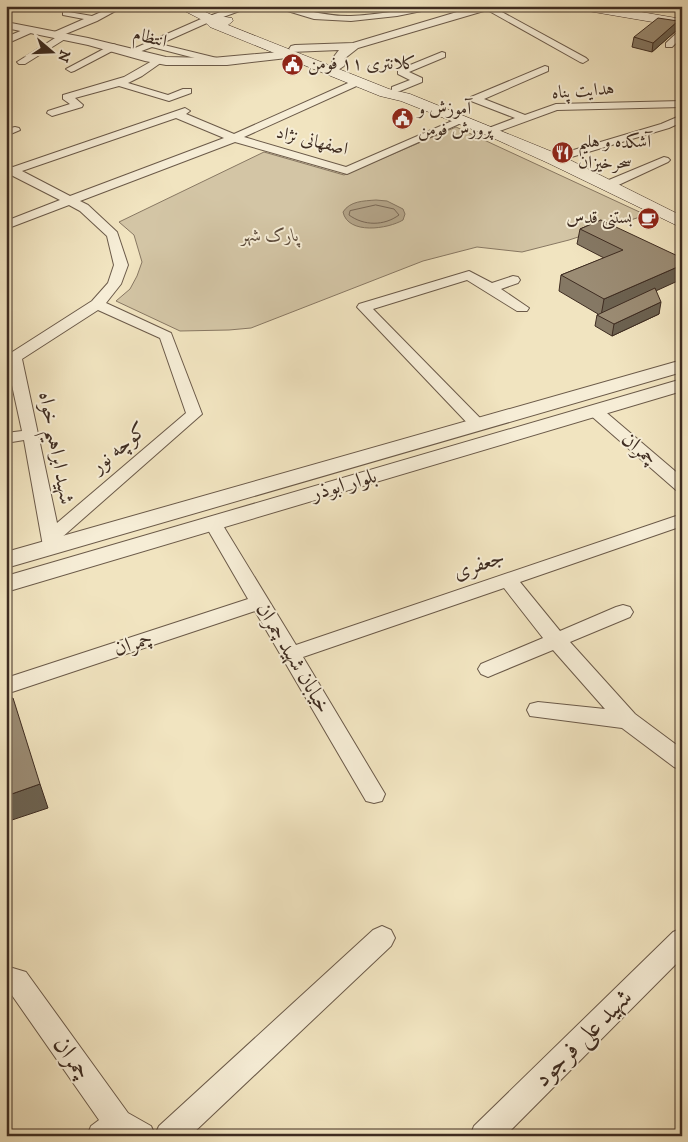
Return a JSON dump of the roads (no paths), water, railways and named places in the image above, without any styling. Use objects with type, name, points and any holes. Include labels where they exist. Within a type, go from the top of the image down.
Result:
[{"type":"main road","points":[[181,6],[209,18],[215,24],[338,66],[490,131],[554,159],[682,223]]},
{"type":"main road","points":[[600,6],[682,21]]},
{"type":"main road","points":[[583,7],[682,21]]},
{"type":"main road","points":[[291,51],[357,82],[386,93],[401,93]]},
{"type":"street","points":[[22,62],[59,36],[115,9],[111,7],[113,6]]},
{"type":"street","points":[[275,6],[318,17],[332,18],[396,15],[440,6]]},
{"type":"street","points":[[568,6],[583,7]]},
{"type":"street","points":[[132,52],[154,45],[209,18],[246,7]]},
{"type":"street","points":[[291,51],[354,46],[488,7],[583,60]]},
{"type":"street","points":[[66,13],[94,19]]},
{"type":"street","name":"انتظام","points":[[6,25],[113,47],[145,58],[159,60],[249,60],[291,51]]},
{"type":"street","points":[[6,41],[30,30]]},
{"type":"street","points":[[669,45],[682,31]]},
{"type":"street","points":[[154,45],[218,61]]},
{"type":"street","points":[[338,66],[338,59],[344,52],[354,46]]},
{"type":"street","points":[[70,69],[113,47]]},
{"type":"street","points":[[41,50],[55,52]]},
{"type":"street","points":[[401,93],[418,80],[401,72],[442,55]]},
{"type":"street","points":[[52,113],[78,105],[67,97],[118,83],[152,67],[159,60]]},
{"type":"street","points":[[524,118],[475,98],[545,69]]},
{"type":"street","name":"اصفهانی نژاد","points":[[6,225],[234,138],[357,82]]},
{"type":"street","points":[[118,83],[169,98],[187,91]]},
{"type":"street","name":"هدایت پناه","points":[[490,131],[556,107],[682,104]]},
{"type":"street","points":[[8,171],[181,112],[234,138]]},
{"type":"street","points":[[554,159],[656,129],[682,118]]},
{"type":"street","name":"اصفهانی نژاد","points":[[234,138],[347,171],[463,120]]},
{"type":"street","points":[[608,185],[664,160]]},
{"type":"street","points":[[8,171],[84,208],[113,235],[121,265],[114,284],[97,304],[10,361]]},
{"type":"street","points":[[478,425],[364,306],[469,275],[522,308]]},
{"type":"street","points":[[492,288],[513,280]]},
{"type":"street","name":"کوچه نور","points":[[51,542],[194,414],[166,336],[97,304]]},
{"type":"street","name":"شهید ابراهیم خواه","points":[[10,361],[31,434],[51,542]]},
{"type":"street","name":"بلوار ابوذر","points":[[6,584],[207,514],[478,425],[682,366]]},
{"type":"street","name":"بلوار ابوذر","points":[[6,560],[51,542],[207,514],[595,411],[682,386]]},
{"type":"street","name":"چمران","points":[[595,411],[682,486]]},
{"type":"street","points":[[6,438],[31,434]]},
{"type":"street","name":"خیابان شهید چمران","points":[[207,514],[374,794]]},
{"type":"street","name":"جعفری","points":[[291,654],[682,520]]},
{"type":"street","points":[[508,580],[556,640],[627,720],[682,761]]},
{"type":"street","name":"چمران","points":[[6,686],[260,602]]},
{"type":"street","points":[[488,669],[623,612]]},
{"type":"street","points":[[538,710],[627,720]]},
{"type":"street","points":[[169,1136],[382,938]]},
{"type":"street","name":"شهید علی فرجود","points":[[484,1136],[682,940]]},
{"type":"street","name":"چمران","points":[[6,978],[17,981],[120,1131]]},
{"type":"water","points":[[387,201],[403,209],[405,214],[403,220],[388,226],[369,228],[352,224],[346,219],[343,212],[349,206],[357,202]]},
{"type":"place","name":"کلانتری ۱۱ فومن","points":[[292,64]]},
{"type":"place","name":"آموزش و پرورش فومن","points":[[402,119]]},
{"type":"place","name":"آشکده و هلیم سحرخیزان","points":[[562,152]]},
{"type":"place","name":"بستنی قدس","points":[[648,218]]},
{"type":"park label","name":"پارک شهر","points":[[270,236]]}]
